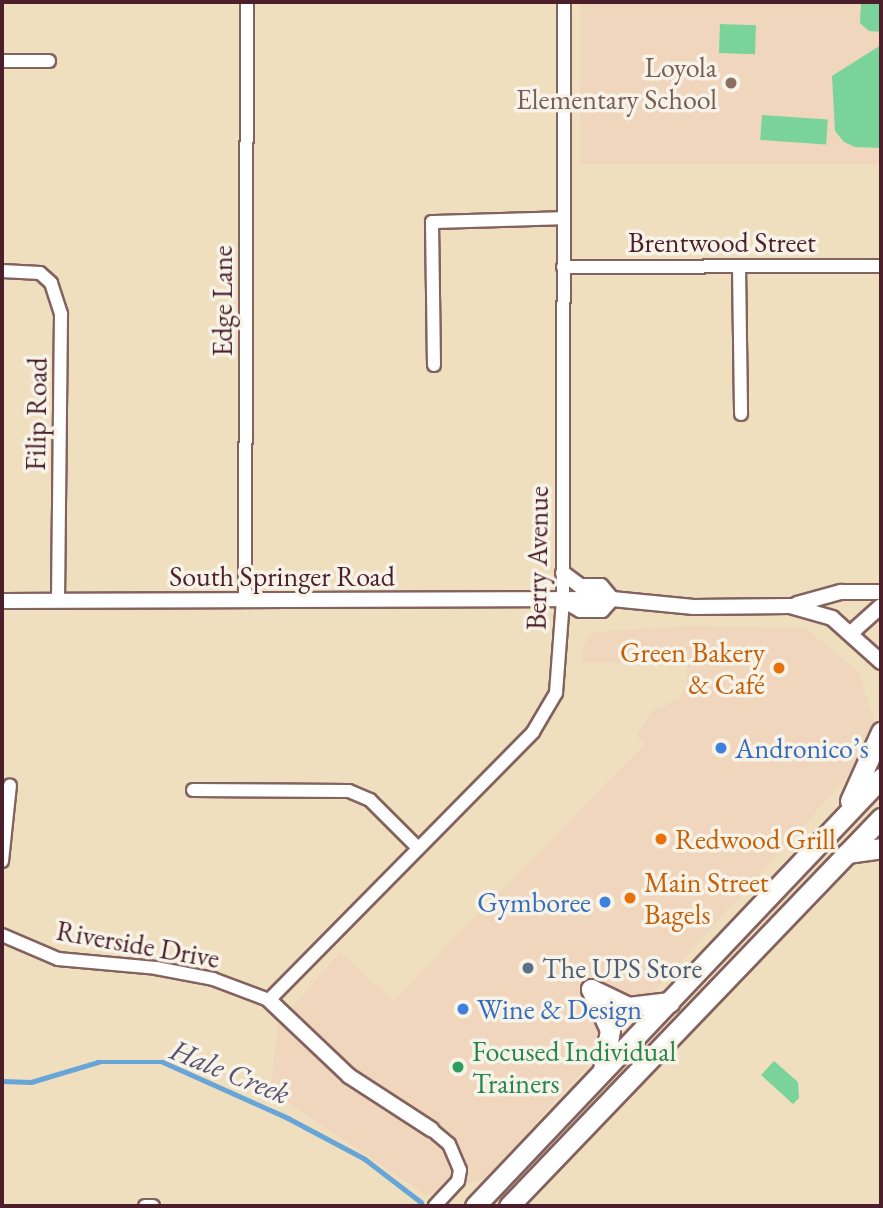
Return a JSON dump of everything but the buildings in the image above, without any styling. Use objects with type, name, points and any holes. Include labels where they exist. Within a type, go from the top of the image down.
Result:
[{"type":"highway","points":[[840,820],[881,732]]},
{"type":"highway","points":[[475,1206],[881,778]]},
{"type":"highway","points":[[509,1206],[881,818]]},
{"type":"highway","points":[[847,853],[881,848]]},
{"type":"highway","points":[[602,1074],[611,1044],[610,1030],[591,989],[628,1007],[670,1002]]},
{"type":"street","name":"Edge Lane","points":[[245,600],[247,2]]},
{"type":"street","name":"Berry Avenue","points":[[269,1000],[533,732],[556,694],[563,600],[564,2]]},
{"type":"street","points":[[2,61],[49,61]]},
{"type":"street","points":[[434,365],[432,222],[563,218]]},
{"type":"street","name":"Brentwood Street","points":[[564,267],[881,266]]},
{"type":"street","points":[[739,267],[741,414]]},
{"type":"street","name":"Filip Road","points":[[2,271],[40,273],[51,283],[61,313],[58,601]]},
{"type":"street","points":[[563,573],[580,586],[601,586],[612,599]]},
{"type":"street","points":[[790,606],[841,592],[881,592]]},
{"type":"street","name":"South Springer Road","points":[[2,601],[612,599],[694,607],[790,606],[820,612],[851,633],[881,662]]},
{"type":"street","points":[[851,633],[881,606]]},
{"type":"street","points":[[2,861],[10,785]]},
{"type":"street","points":[[193,790],[349,791],[370,800],[418,848]]},
{"type":"street","name":"Riverside Drive","points":[[2,936],[58,959],[178,972],[213,979],[269,1000],[349,1076],[431,1129]]},
{"type":"street","points":[[431,1129],[449,1144],[460,1170],[458,1181],[435,1206]]},
{"type":"street","points":[[145,1206],[153,1206]]},
{"type":"shaded area","name":"Loyola Elementary School","points":[[580,2],[881,2],[881,164],[580,164]]},
{"type":"shaded area","points":[[690,626],[805,628],[858,671],[877,730],[859,764],[485,1179],[426,1195],[271,1091],[278,1024],[340,952],[393,1001],[645,744],[637,735],[652,711],[679,699],[687,684],[687,662],[582,663],[582,649],[592,632]]},
{"type":"green space","points":[[861,2],[881,2],[881,32],[869,31],[860,23]]},
{"type":"green space","points":[[720,24],[756,25],[755,54],[719,53]]},
{"type":"green space","points":[[881,45],[881,148],[855,147],[844,142],[835,131],[832,76]]},
{"type":"green space","points":[[762,115],[828,120],[826,145],[760,140]]},
{"type":"green space","points":[[774,1061],[798,1082],[799,1098],[793,1104],[761,1075]]},
{"type":"waterway","name":"Hale Creek","points":[[2,1081],[31,1082],[98,1062],[163,1062],[288,1118],[365,1159],[421,1202]]},
{"type":"place","name":"Loyola Elementary School","points":[[731,83]]},
{"type":"place","name":"Green Bakery & Café","points":[[779,668]]},
{"type":"place","name":"Andronico’s","points":[[721,748]]},
{"type":"place","name":"Redwood Grill","points":[[661,839]]},
{"type":"place","name":"Main Street Bagels","points":[[630,898]]},
{"type":"place","name":"Gymboree","points":[[605,902]]},
{"type":"place","name":"The UPS Store","points":[[528,968]]},
{"type":"place","name":"Wine & Design","points":[[463,1009]]},
{"type":"place","name":"Focused Individual Trainers","points":[[458,1067]]}]
